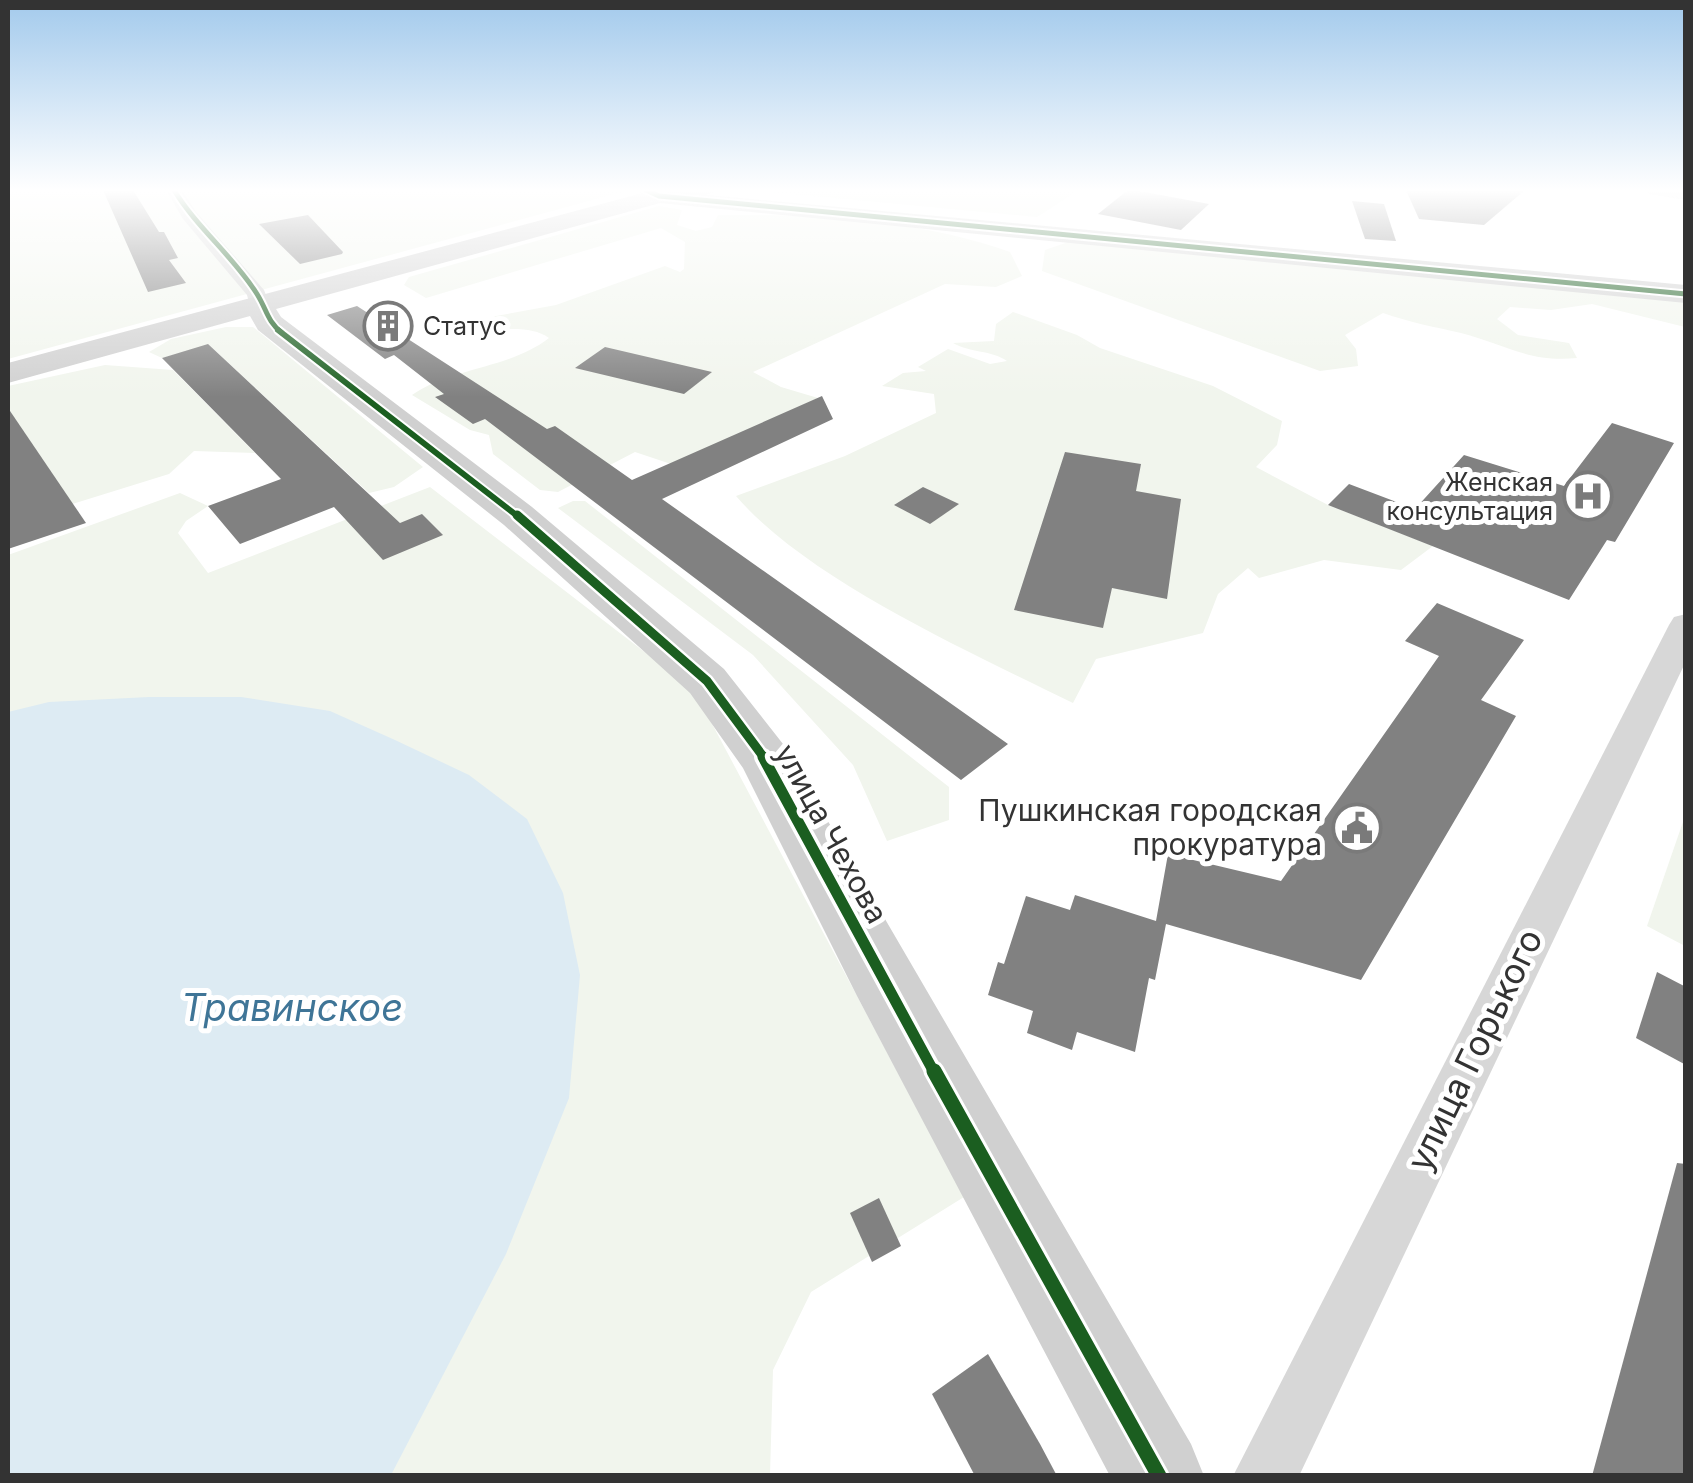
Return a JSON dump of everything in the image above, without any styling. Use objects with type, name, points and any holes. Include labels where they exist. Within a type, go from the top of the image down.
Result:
[{"type":"street","points":[[227,259],[257,294],[259,305]]},
{"type":"street","points":[[8,373],[420,259]]},
{"type":"street","points":[[1330,259],[1686,294]]},
{"type":"street","name":"улица Чехова","points":[[259,305],[269,324],[518,516],[707,681],[764,758],[880,976],[1160,1476]]},
{"type":"street","name":"улица Горького","points":[[1265,1476],[1686,625]]},
{"type":"shaded area","points":[[8,259],[375,259],[8,359]]},
{"type":"shaded area","points":[[472,259],[556,259],[426,298],[404,285],[409,277]]},
{"type":"shaded area","points":[[684,259],[1014,259],[1022,276],[996,287],[945,284],[753,372],[781,387],[818,398],[671,464],[635,452],[558,492],[540,490],[493,454],[489,435],[470,430],[412,395],[445,379],[516,356],[549,338],[523,329],[476,332],[485,318],[556,305],[665,266],[680,272]]},
{"type":"shaded area","points":[[1044,259],[1280,259],[1685,297],[1685,327],[1592,304],[1551,310],[1510,307],[1497,319],[1518,335],[1569,343],[1577,358],[1560,359],[1531,355],[1383,313],[1345,335],[1356,349],[1358,366],[1320,371],[1042,271]]},
{"type":"shaded area","points":[[1013,312],[1077,335],[1100,348],[1213,386],[1282,421],[1277,445],[1256,467],[1328,505],[1433,546],[1401,570],[1324,560],[1259,578],[1248,568],[1218,594],[1203,633],[1096,659],[1073,703],[941,638],[848,585],[767,527],[736,496],[845,456],[936,413],[934,394],[882,386],[903,373],[926,371],[918,367],[948,349],[990,364],[1007,361],[953,343],[994,341],[996,324]]},
{"type":"shaded area","points":[[226,327],[253,327],[423,467],[394,487],[369,493],[209,345],[162,358],[149,352],[171,339]]},
{"type":"shaded area","points":[[105,365],[173,370],[255,453],[194,451],[169,474],[8,524],[8,386]]},
{"type":"shaded area","points":[[430,487],[694,690],[964,1197],[811,1292],[773,1370],[770,1475],[8,1475],[8,555],[180,493],[208,506],[186,521],[178,533],[208,573]]},
{"type":"shaded area","points":[[573,501],[585,501],[949,787],[949,820],[887,841],[853,765],[753,655],[558,508]]},
{"type":"shaded area","points":[[1685,816],[1685,946],[1647,926]]},
{"type":"water","name":"Травинское","points":[[241,697],[330,711],[469,775],[527,819],[563,893],[580,975],[569,1098],[506,1254],[391,1475],[8,1475],[8,712],[49,702]]},
{"type":"building","points":[[134,259],[173,259],[169,260],[186,283],[148,292]]},
{"type":"building","points":[[357,306],[547,429],[555,426],[632,480],[822,396],[833,419],[662,499],[1008,744],[961,780],[485,419],[473,424],[435,397],[444,394],[394,355],[385,359],[327,315]]},
{"type":"building","points":[[208,344],[400,523],[422,514],[443,535],[383,560],[334,507],[240,544],[208,506],[281,479],[162,358]]},
{"type":"building","points":[[605,347],[712,372],[684,394],[575,368]]},
{"type":"building","points":[[8,408],[86,523],[8,549]]},
{"type":"building","points":[[1612,423],[1674,443],[1615,542],[1607,540],[1569,600],[1328,505],[1349,484],[1415,509],[1464,455],[1564,486]]},
{"type":"building","points":[[1065,452],[1141,464],[1136,491],[1181,499],[1167,599],[1112,588],[1103,628],[1014,610]]},
{"type":"building","points":[[923,487],[959,504],[930,524],[894,505]]},
{"type":"building","points":[[1437,603],[1524,640],[1481,700],[1516,716],[1361,980],[1166,924],[1155,980],[1149,978],[1135,1052],[1077,1032],[1072,1050],[1027,1033],[1033,1011],[988,995],[998,962],[1004,964],[1026,896],[1070,910],[1075,895],[1156,921],[1168,854],[1281,881],[1439,656],[1405,641]]},
{"type":"building","points":[[1657,972],[1686,987],[1686,1065],[1636,1038]]},
{"type":"building","points":[[1677,1163],[1686,1164],[1686,1476],[1592,1476]]},
{"type":"building","points":[[879,1198],[901,1246],[872,1262],[850,1213]]},
{"type":"building","points":[[988,1354],[1057,1476],[975,1476],[932,1394]]},
{"type":"cycle path","points":[[227,259],[257,294],[269,323],[518,516],[707,681],[764,758],[1159,1476]]},
{"type":"cycle path","points":[[1321,259],[1686,294]]},
{"type":"place","name":"Статус","points":[[388,326]]},
{"type":"place","name":"Женская консультация","points":[[1588,496]]},
{"type":"place","name":"Пушкинская городская прокуратура","points":[[1357,828]]}]
